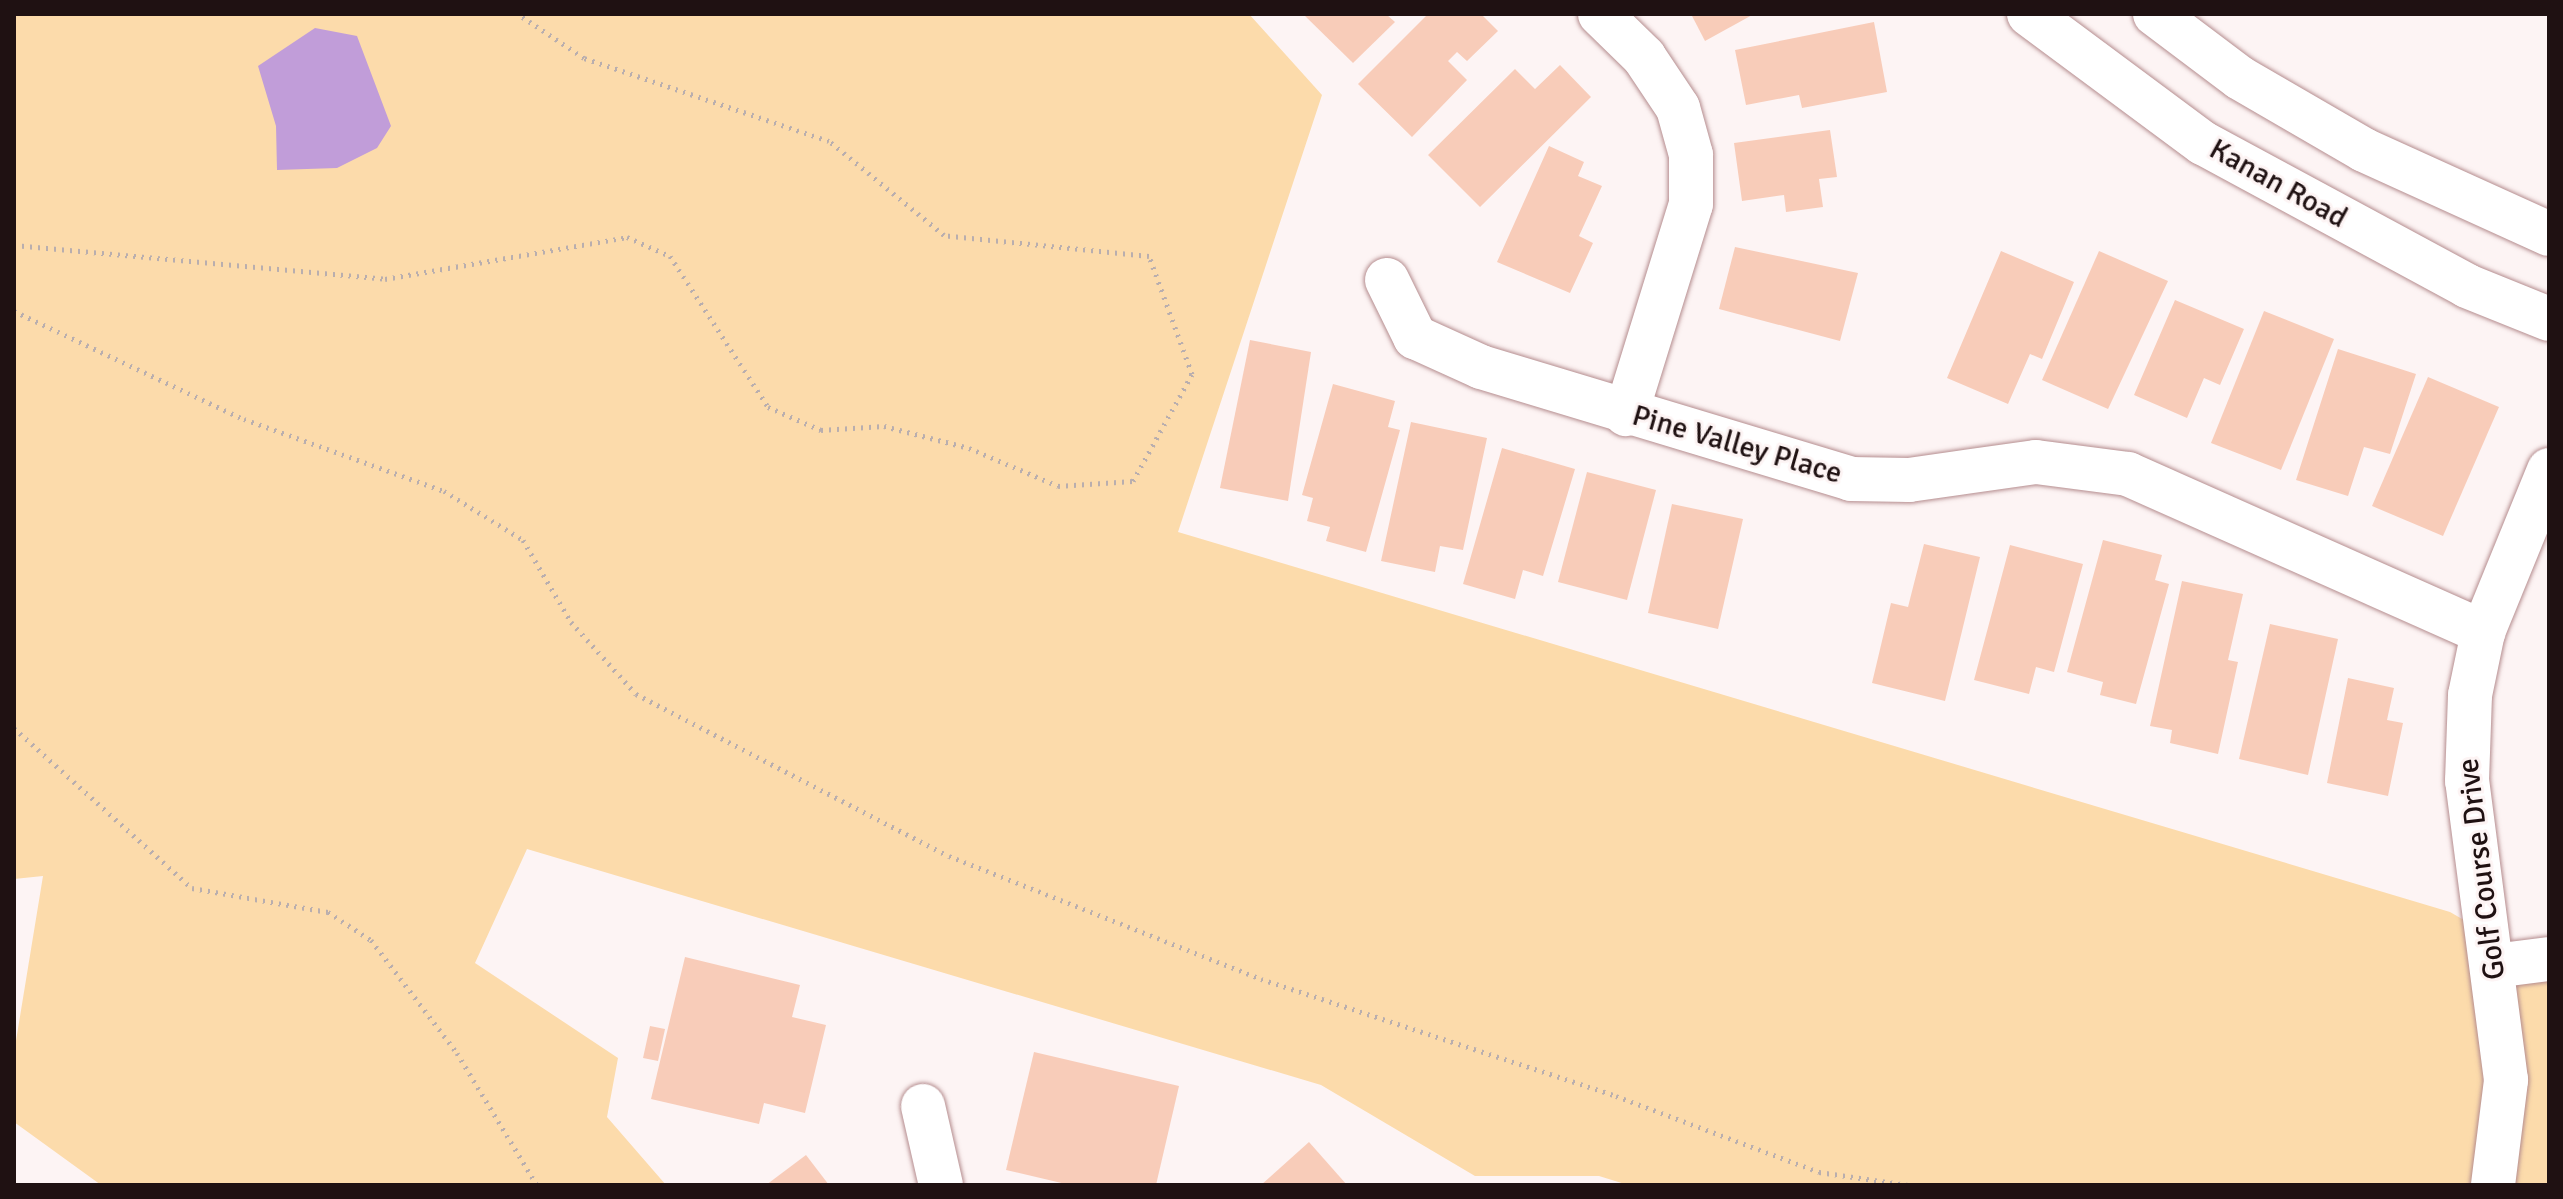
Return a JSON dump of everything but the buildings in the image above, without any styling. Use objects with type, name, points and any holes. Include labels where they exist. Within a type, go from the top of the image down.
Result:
[{"type":"street","points":[[1600,14],[1644,57],[1678,108],[1691,155],[1691,204],[1626,414]]},
{"type":"street","name":"Kanan Road","points":[[2029,14],[2203,143],[2467,286],[2549,319]]},
{"type":"street","points":[[2155,14],[2240,78],[2364,150],[2549,234]]},
{"type":"street","name":"Pine Valley Place","points":[[1387,280],[1415,337],[1481,367],[1626,414],[1851,479],[1909,480],[2036,462],[2128,474],[2483,632]]},
{"type":"street","name":"Golf Course Drive","points":[[2493,1185],[2506,1080],[2494,966],[2467,781],[2470,695],[2483,632],[2549,470]]},
{"type":"street","points":[[2494,966],[2549,959]]},
{"type":"street","points":[[923,1106],[941,1185]]},
{"type":"path","points":[[14,245],[385,279],[627,237],[670,256],[768,407],[821,430],[884,426],[969,448],[1058,486],[1133,481],[1192,374],[1149,256],[944,235],[829,141],[584,58],[518,14]]},
{"type":"path","points":[[14,311],[244,419],[444,491],[523,540],[571,622],[636,694],[949,856],[1261,979],[1616,1096],[1819,1172],[1908,1185]]},
{"type":"path","points":[[14,728],[192,888],[328,912],[371,940],[457,1053],[537,1185]]},
{"type":"shaded area","points":[[14,14],[1249,14],[1322,95],[1178,532],[2450,912],[2549,969],[2549,1185],[1628,1185],[1599,1176],[1475,1176],[1321,1085],[527,849],[475,963],[618,1058],[607,1117],[666,1185],[101,1185],[14,1122],[14,1053],[43,876],[14,879]]},
{"type":"shaded area","points":[[315,28],[357,36],[391,126],[377,148],[337,168],[277,170],[276,126],[258,66]]}]
